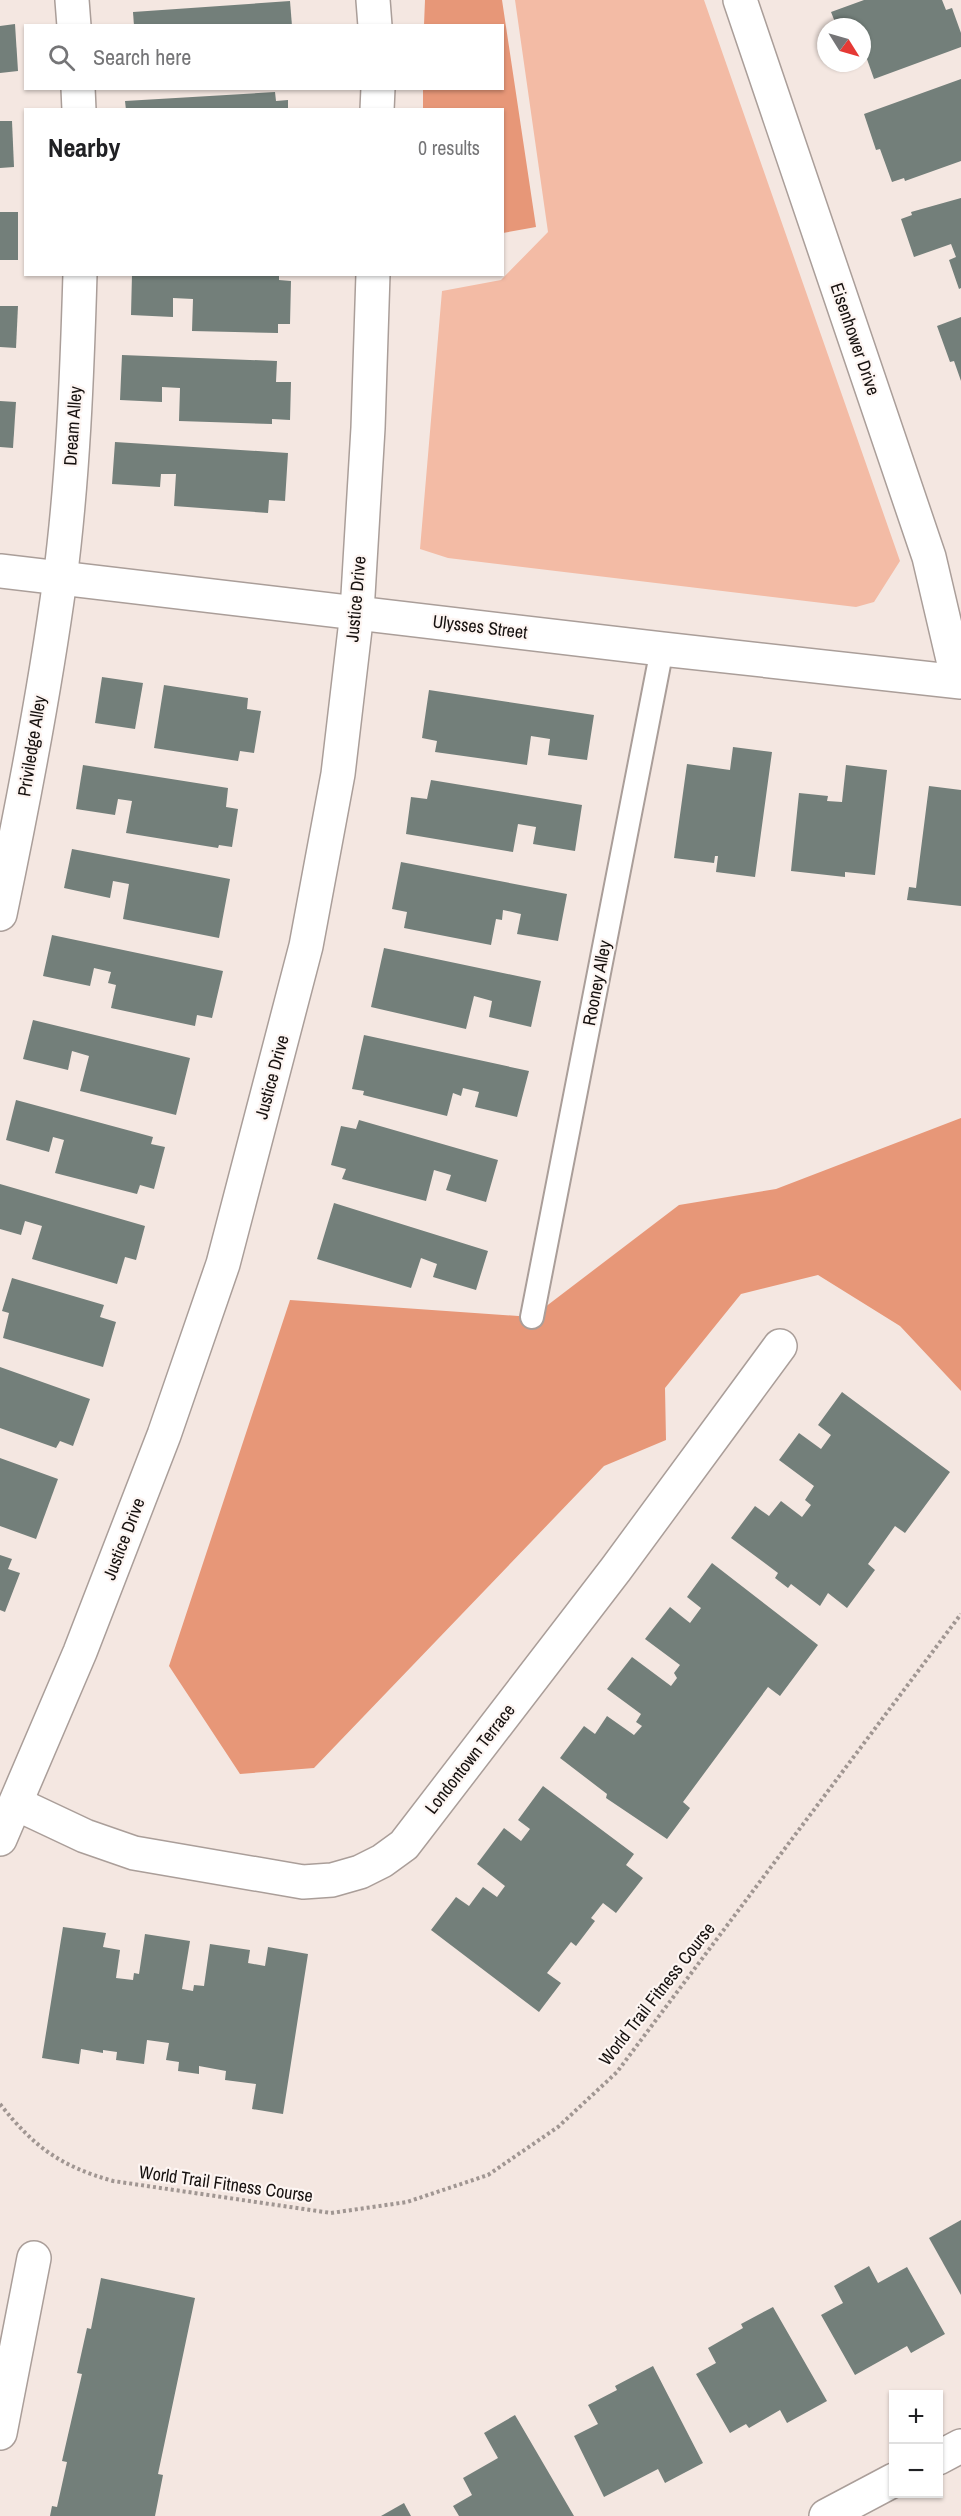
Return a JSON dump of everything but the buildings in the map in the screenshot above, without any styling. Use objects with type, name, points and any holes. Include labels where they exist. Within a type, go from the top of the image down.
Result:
[{"type":"street","points":[[72,0],[74,24]]},
{"type":"street","points":[[373,0],[375,24]]},
{"type":"street","name":"Eisenhower Drive","points":[[740,0],[929,557],[960,681]]},
{"type":"street","points":[[78,90],[79,108]]},
{"type":"street","points":[[377,108],[378,90]]},
{"type":"street","name":"Dream Alley","points":[[60,578],[78,348],[80,276]]},
{"type":"street","name":"Justice Drive","points":[[0,1839],[17,1804],[80,1652],[164,1435],[223,1264],[306,946],[338,774],[357,612],[368,428],[373,276]]},
{"type":"street","name":"Ulysses Street","points":[[0,571],[662,649],[960,681]]},
{"type":"street","name":"Priviledge Alley","points":[[0,914],[24,801],[60,578]]},
{"type":"street","name":"Londontown Terrace","points":[[17,1804],[85,1836],[134,1853],[303,1882],[332,1880],[360,1872],[382,1861],[404,1845],[446,1792],[616,1569],[780,1346]]},
{"type":"street","points":[[0,2433],[34,2258]]},
{"type":"street","points":[[943,2456],[961,2446]]},
{"type":"street","points":[[841,2512],[889,2483]]},
{"type":"lane","name":"Rooney Alley","points":[[532,1317],[662,649]]},
{"type":"path","name":"World Trail Fitness Course","points":[[0,2104],[15,2123],[48,2155],[80,2172],[113,2181],[331,2213],[407,2202],[488,2175],[558,2127],[617,2072],[961,1614]]},
{"type":"shaded area","points":[[425,0],[502,0],[536,227],[504,233],[504,108],[423,108],[423,90],[504,90],[504,24],[424,24]]},
{"type":"shaded area","points":[[515,0],[704,0],[900,561],[874,602],[856,607],[448,558],[420,549],[442,291],[501,280],[548,232]]},
{"type":"shaded area","points":[[961,1118],[961,1391],[900,1326],[818,1275],[741,1294],[665,1388],[666,1440],[604,1466],[314,1768],[240,1774],[169,1666],[290,1300],[532,1317],[679,1205],[776,1189]]}]
